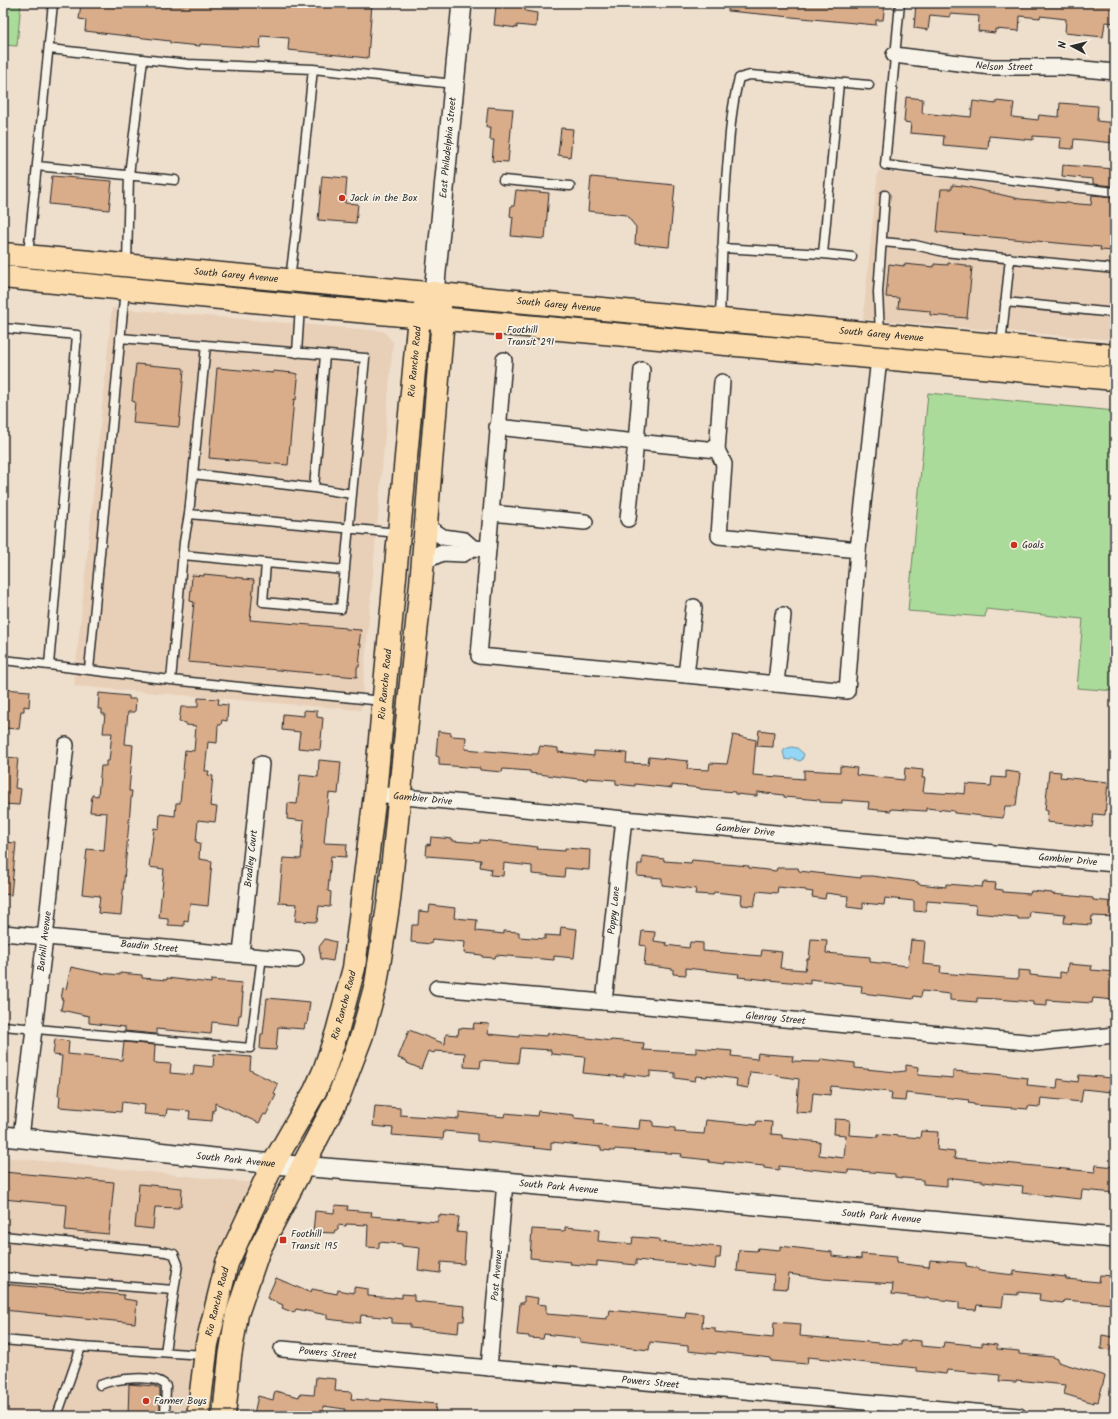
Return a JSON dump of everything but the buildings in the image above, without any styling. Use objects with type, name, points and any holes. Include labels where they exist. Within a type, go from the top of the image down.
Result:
[{"type":"main road","name":"South Garey Avenue","points":[[3,254],[1115,356]]},
{"type":"main road","points":[[125,289],[127,265]]},
{"type":"main road","points":[[3,277],[1115,379]]},
{"type":"main road","name":"Rio Rancho Road","points":[[198,1416],[206,1344],[227,1263],[274,1164],[324,1071],[337,1032],[354,968],[375,794],[419,316],[434,293]]},
{"type":"main road","points":[[224,1416],[230,1357],[237,1314],[258,1252],[338,1098],[362,1035],[374,992],[390,900],[423,562],[443,318],[434,293]]},
{"type":"main road","points":[[841,354],[862,349],[872,343],[880,334]]},
{"type":"main road","points":[[879,358],[889,349],[897,345],[925,338]]},
{"type":"main road","points":[[398,533],[408,543],[411,552],[409,584],[411,595],[418,609]]},
{"type":"main road","points":[[384,701],[409,703]]},
{"type":"main road","points":[[205,1355],[230,1357]]},
{"type":"street","name":"East Philadelphia Street","points":[[434,293],[462,3]]},
{"type":"street","name":"Nelson Street","points":[[894,56],[992,67],[1063,67],[1115,72]]},
{"type":"street","points":[[504,360],[497,427],[492,513],[480,549],[479,656],[846,691],[858,550],[879,358]]},
{"type":"street","points":[[628,519],[642,370]]},
{"type":"street","points":[[722,382],[717,450],[724,464],[719,536],[858,550]]},
{"type":"street","points":[[497,427],[717,450]]},
{"type":"street","points":[[492,513],[586,522]]},
{"type":"street","points":[[425,525],[444,536],[464,540],[480,549]]},
{"type":"street","points":[[423,562],[442,553],[463,554],[480,549]]},
{"type":"street","points":[[686,675],[694,607]]},
{"type":"street","points":[[776,684],[783,615]]},
{"type":"street","name":"Barhill Avenue","points":[[12,1136],[34,1028],[46,938],[66,744]]},
{"type":"street","name":"Bradley Court","points":[[240,954],[261,764]]},
{"type":"street","name":"Gambier Drive","points":[[375,794],[624,819],[1115,864]]},
{"type":"street","name":"Poppy Lane","points":[[604,1002],[624,819]]},
{"type":"street","name":"Baudin Street","points":[[3,933],[296,960]]},
{"type":"street","name":"Glenroy Street","points":[[437,988],[1036,1042],[1115,1035]]},
{"type":"street","name":"South Park Avenue","points":[[12,1136],[274,1164],[505,1182],[1115,1238]]},
{"type":"street","name":"Post Avenue","points":[[489,1368],[505,1182]]},
{"type":"street","name":"Powers Street","points":[[282,1349],[1019,1416]]},
{"type":"lane","points":[[28,256],[53,3]]},
{"type":"lane","points":[[900,3],[885,166],[1115,192]]},
{"type":"lane","points":[[49,49],[188,64],[313,69],[454,84]]},
{"type":"lane","points":[[127,265],[129,175],[143,59]]},
{"type":"lane","points":[[290,280],[313,69]]},
{"type":"lane","points":[[720,319],[723,205],[730,126],[739,78],[750,75],[869,85]]},
{"type":"lane","points":[[823,254],[839,83]]},
{"type":"lane","points":[[37,166],[175,180]]},
{"type":"lane","points":[[503,180],[570,186]]},
{"type":"lane","points":[[880,334],[878,292],[885,196]]},
{"type":"lane","points":[[882,242],[915,245],[944,252],[1115,269]]},
{"type":"lane","points":[[722,248],[852,257]]},
{"type":"lane","points":[[1001,345],[1010,258]]},
{"type":"lane","points":[[89,670],[125,289]]},
{"type":"lane","points":[[1005,302],[1115,313]]},
{"type":"lane","points":[[297,353],[300,305]]},
{"type":"lane","points":[[3,328],[77,335],[49,665]]},
{"type":"lane","points":[[120,338],[365,358],[341,609],[263,602],[266,562]]},
{"type":"lane","points":[[171,680],[206,345]]},
{"type":"lane","points":[[314,488],[325,355]]},
{"type":"lane","points":[[193,474],[314,488],[352,494]]},
{"type":"lane","points":[[189,514],[398,533]]},
{"type":"lane","points":[[183,555],[345,570]]},
{"type":"lane","points":[[3,660],[171,680],[384,701]]},
{"type":"lane","points":[[3,1026],[250,1048],[262,956]]},
{"type":"lane","points":[[3,1236],[174,1254],[178,1264],[165,1352]]},
{"type":"lane","points":[[3,1277],[174,1290]]},
{"type":"lane","points":[[3,1340],[205,1355]]},
{"type":"lane","points":[[57,1416],[81,1346]]},
{"type":"lane","points":[[100,1385],[109,1381],[132,1378],[157,1380],[163,1382],[166,1386],[165,1416]]},
{"type":"shaded area","points":[[878,171],[1115,198],[1115,340],[863,319]]},
{"type":"shaded area","points":[[112,308],[383,331],[393,342],[361,710],[74,686]]},
{"type":"shaded area","points":[[3,1157],[254,1183],[194,1416],[3,1416]]},
{"type":"green space","points":[[3,3],[21,3],[17,46],[3,45]]},
{"type":"green space","name":"Goals","points":[[928,393],[1115,411],[1115,691],[1077,688],[1083,619],[986,609],[985,617],[908,611]]},
{"type":"water","points":[[792,747],[797,748],[804,754],[802,760],[799,761],[793,758],[790,760],[785,759],[783,752],[785,749]]},
{"type":"place","name":"Jack in the Box","points":[[342,198]]},
{"type":"place","name":"Foothill Transit 291","points":[[499,336]]},
{"type":"place","name":"Goals","points":[[1014,545]]},
{"type":"place","name":"Foothill Transit 195","points":[[283,1240]]},
{"type":"place","name":"Farmer Boys","points":[[146,1401]]}]
